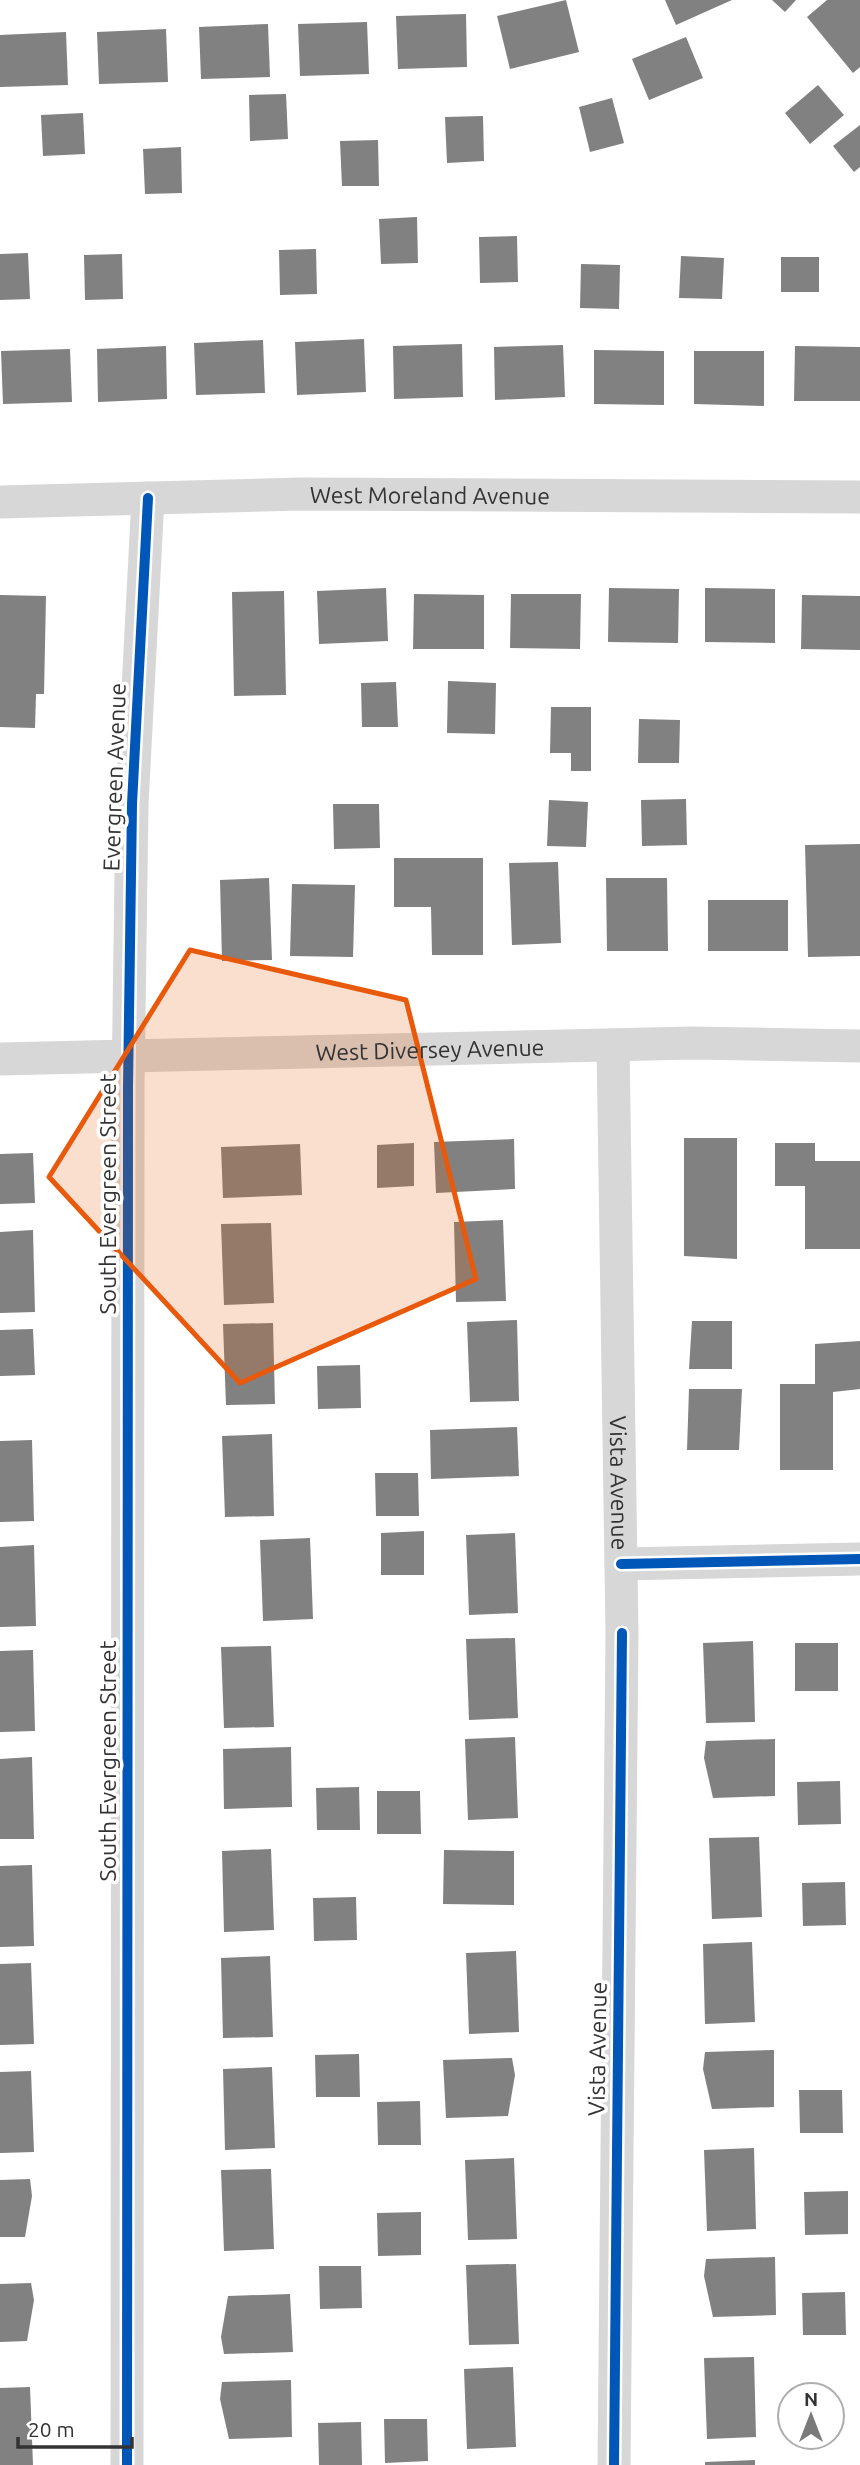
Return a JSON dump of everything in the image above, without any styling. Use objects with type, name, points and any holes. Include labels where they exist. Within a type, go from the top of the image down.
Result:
[{"type":"street","name":"West Moreland Avenue","points":[[0,502],[301,494],[860,497]]},
{"type":"street","name":"Evergreen Avenue","points":[[129,1058],[132,804],[148,498]]},
{"type":"street","name":"West Diversey Avenue","points":[[0,1059],[692,1043],[860,1046]]},
{"type":"street","name":"Vista Avenue","points":[[614,1045],[622,1660],[614,2465]]},
{"type":"street","name":"South Evergreen Street","points":[[127,2465],[129,1058]]},
{"type":"street","points":[[621,1564],[860,1559]]},
{"type":"highlighted area","points":[[190,950],[406,1000],[476,1279],[240,1383],[49,1177]]},
{"type":"building","points":[[566,0],[579,52],[510,69],[497,16]]},
{"type":"building","points":[[665,0],[732,0],[676,25]]},
{"type":"building","points":[[772,0],[796,0],[785,12]]},
{"type":"building","points":[[827,0],[860,0],[860,67],[853,73],[807,17]]},
{"type":"building","points":[[466,14],[467,67],[398,69],[396,16]]},
{"type":"building","points":[[367,22],[369,74],[300,76],[298,24]]},
{"type":"building","points":[[268,24],[270,77],[201,79],[199,27]]},
{"type":"building","points":[[166,29],[168,82],[99,84],[97,32]]},
{"type":"building","points":[[66,32],[68,85],[0,87],[0,35]]},
{"type":"building","points":[[686,37],[703,78],[649,100],[632,59]]},
{"type":"building","points":[[818,85],[844,115],[810,144],[785,113]]},
{"type":"building","points":[[286,94],[288,139],[250,141],[249,95]]},
{"type":"building","points":[[612,98],[624,143],[590,152],[579,107]]},
{"type":"building","points":[[83,113],[85,154],[43,156],[41,115]]},
{"type":"building","points":[[483,116],[484,161],[447,163],[445,117]]},
{"type":"building","points":[[860,125],[860,167],[854,172],[833,146]]},
{"type":"building","points":[[378,140],[379,186],[342,186],[340,141]]},
{"type":"building","points":[[181,147],[182,193],[145,194],[143,149]]},
{"type":"building","points":[[417,217],[418,263],[381,264],[379,219]]},
{"type":"building","points":[[517,236],[518,282],[480,283],[479,237]]},
{"type":"building","points":[[316,249],[317,294],[280,295],[279,250]]},
{"type":"building","points":[[28,253],[30,299],[0,300],[0,254]]},
{"type":"building","points":[[122,254],[123,299],[85,300],[84,255]]},
{"type":"building","points":[[681,256],[724,258],[722,299],[679,298]]},
{"type":"building","points":[[781,257],[819,257],[819,292],[781,292]]},
{"type":"building","points":[[581,264],[620,265],[619,309],[580,308]]},
{"type":"building","points":[[364,339],[366,392],[297,395],[295,342]]},
{"type":"building","points":[[263,340],[265,393],[196,395],[194,343]]},
{"type":"building","points":[[462,344],[463,397],[394,399],[393,346]]},
{"type":"building","points":[[563,345],[565,397],[495,400],[494,347]]},
{"type":"building","points":[[166,346],[167,399],[98,402],[97,349]]},
{"type":"building","points":[[795,346],[860,347],[860,401],[794,401]]},
{"type":"building","points":[[70,349],[72,402],[3,404],[1,351]]},
{"type":"building","points":[[594,350],[664,351],[664,405],[594,404]]},
{"type":"building","points":[[694,351],[764,351],[764,406],[694,404]]},
{"type":"building","points":[[386,588],[388,641],[319,644],[317,591]]},
{"type":"building","points":[[609,588],[679,589],[678,643],[608,642]]},
{"type":"building","points":[[705,588],[775,589],[775,643],[705,642]]},
{"type":"building","points":[[284,591],[286,695],[234,696],[232,592]]},
{"type":"building","points":[[414,594],[484,595],[484,649],[413,649]]},
{"type":"building","points":[[511,594],[581,594],[580,649],[510,648]]},
{"type":"building","points":[[0,595],[46,596],[44,694],[36,694],[35,728],[0,727]]},
{"type":"building","points":[[802,595],[860,596],[860,650],[801,649]]},
{"type":"building","points":[[448,681],[496,683],[495,734],[447,733]]},
{"type":"building","points":[[396,682],[398,727],[362,727],[361,683]]},
{"type":"building","points":[[551,707],[591,707],[591,771],[571,771],[571,753],[550,753]]},
{"type":"building","points":[[639,719],[680,720],[679,763],[638,763]]},
{"type":"building","points":[[686,799],[687,845],[642,846],[641,800]]},
{"type":"building","points":[[549,800],[588,802],[586,847],[547,846]]},
{"type":"building","points":[[333,804],[379,804],[380,848],[334,849]]},
{"type":"building","points":[[860,844],[860,956],[808,957],[805,845]]},
{"type":"building","points":[[394,858],[483,858],[483,955],[432,955],[431,907],[394,907]]},
{"type":"building","points":[[558,862],[561,943],[512,945],[509,863]]},
{"type":"building","points":[[269,878],[272,960],[222,961],[220,880]]},
{"type":"building","points":[[606,878],[667,878],[668,951],[607,951]]},
{"type":"building","points":[[292,884],[355,885],[353,957],[290,956]]},
{"type":"building","points":[[708,900],[788,900],[788,951],[708,951]]},
{"type":"building","points":[[684,1138],[737,1138],[737,1259],[684,1256]]},
{"type":"building","points":[[514,1139],[515,1189],[436,1193],[434,1142]]},
{"type":"building","points":[[414,1143],[414,1186],[377,1188],[377,1145]]},
{"type":"building","points":[[775,1143],[815,1143],[815,1161],[860,1161],[860,1249],[805,1249],[805,1186],[775,1186]]},
{"type":"building","points":[[300,1144],[302,1195],[223,1198],[221,1147]]},
{"type":"building","points":[[33,1153],[35,1203],[0,1204],[0,1154]]},
{"type":"building","points":[[503,1220],[506,1301],[456,1302],[454,1222]]},
{"type":"building","points":[[271,1223],[274,1303],[224,1305],[221,1224]]},
{"type":"building","points":[[33,1230],[35,1312],[0,1313],[0,1232]]},
{"type":"building","points":[[517,1320],[519,1401],[470,1402],[467,1322]]},
{"type":"building","points":[[692,1321],[732,1321],[732,1369],[689,1369]]},
{"type":"building","points":[[273,1323],[275,1404],[226,1405],[223,1324]]},
{"type":"building","points":[[33,1329],[35,1375],[0,1376],[0,1330]]},
{"type":"building","points":[[860,1341],[860,1389],[833,1392],[833,1470],[780,1470],[780,1384],[815,1384],[815,1344]]},
{"type":"building","points":[[360,1365],[361,1408],[318,1409],[317,1366]]},
{"type":"building","points":[[689,1389],[742,1389],[739,1450],[687,1450]]},
{"type":"building","points":[[517,1427],[519,1476],[431,1479],[430,1430]]},
{"type":"building","points":[[272,1434],[274,1516],[225,1517],[222,1436]]},
{"type":"building","points":[[32,1440],[34,1521],[0,1522],[0,1441]]},
{"type":"building","points":[[375,1473],[418,1473],[419,1516],[376,1516]]},
{"type":"building","points":[[424,1531],[424,1575],[381,1575],[381,1533]]},
{"type":"building","points":[[515,1533],[518,1613],[469,1615],[466,1535]]},
{"type":"building","points":[[310,1538],[313,1619],[263,1621],[260,1540]]},
{"type":"building","points":[[34,1545],[36,1626],[0,1627],[0,1547]]},
{"type":"building","points":[[515,1638],[518,1718],[469,1720],[466,1639]]},
{"type":"building","points":[[753,1641],[755,1722],[706,1723],[703,1643]]},
{"type":"building","points":[[795,1643],[838,1643],[838,1691],[795,1691]]},
{"type":"building","points":[[271,1646],[274,1727],[224,1728],[221,1647]]},
{"type":"building","points":[[33,1650],[35,1731],[0,1732],[0,1651]]},
{"type":"building","points":[[515,1737],[518,1818],[468,1820],[465,1739]]},
{"type":"building","points":[[775,1739],[775,1796],[713,1798],[704,1758],[706,1741]]},
{"type":"building","points":[[291,1747],[292,1807],[224,1809],[223,1749]]},
{"type":"building","points":[[32,1757],[34,1839],[0,1839],[0,1759]]},
{"type":"building","points":[[840,1781],[841,1824],[798,1825],[797,1782]]},
{"type":"building","points":[[359,1787],[360,1830],[317,1830],[316,1788]]},
{"type":"building","points":[[377,1791],[420,1791],[421,1834],[377,1834]]},
{"type":"building","points":[[759,1837],[762,1917],[712,1919],[709,1838]]},
{"type":"building","points":[[271,1849],[274,1930],[224,1932],[222,1851]]},
{"type":"building","points":[[444,1850],[514,1851],[514,1905],[443,1904]]},
{"type":"building","points":[[32,1865],[34,1946],[0,1947],[0,1866]]},
{"type":"building","points":[[845,1882],[846,1925],[803,1926],[802,1883]]},
{"type":"building","points":[[356,1897],[357,1940],[314,1941],[313,1898]]},
{"type":"building","points":[[752,1942],[755,2022],[705,2024],[703,1944]]},
{"type":"building","points":[[516,1951],[519,2032],[469,2034],[466,1953]]},
{"type":"building","points":[[270,1956],[273,2037],[223,2038],[221,1958]]},
{"type":"building","points":[[31,1963],[34,2044],[0,2045],[0,1964]]},
{"type":"building","points":[[774,2050],[774,2107],[712,2109],[703,2069],[705,2052]]},
{"type":"building","points":[[359,2054],[360,2097],[316,2097],[315,2055]]},
{"type":"building","points":[[512,2058],[515,2075],[508,2116],[446,2118],[443,2060]]},
{"type":"building","points":[[272,2067],[275,2148],[225,2150],[223,2069]]},
{"type":"building","points":[[31,2071],[34,2152],[0,2153],[0,2072]]},
{"type":"building","points":[[799,2090],[842,2090],[843,2133],[800,2133]]},
{"type":"building","points":[[420,2101],[421,2145],[378,2145],[377,2102]]},
{"type":"building","points":[[754,2148],[756,2229],[707,2231],[704,2150]]},
{"type":"building","points":[[514,2158],[517,2239],[468,2240],[465,2160]]},
{"type":"building","points":[[271,2169],[274,2249],[224,2251],[221,2170]]},
{"type":"building","points":[[30,2179],[32,2196],[25,2237],[0,2237],[0,2180]]},
{"type":"building","points":[[848,2191],[848,2234],[805,2235],[804,2192]]},
{"type":"building","points":[[421,2212],[421,2255],[378,2256],[377,2213]]},
{"type":"building","points":[[775,2257],[776,2315],[713,2317],[704,2276],[706,2259]]},
{"type":"building","points":[[516,2264],[519,2344],[469,2345],[466,2265]]},
{"type":"building","points":[[319,2266],[361,2266],[362,2308],[320,2309]]},
{"type":"building","points":[[31,2283],[34,2300],[27,2341],[0,2342],[0,2284]]},
{"type":"building","points":[[845,2292],[846,2335],[803,2335],[802,2293]]},
{"type":"building","points":[[290,2294],[293,2352],[224,2354],[221,2337],[228,2296]]},
{"type":"building","points":[[754,2357],[756,2437],[707,2439],[704,2358]]},
{"type":"building","points":[[513,2367],[516,2447],[467,2449],[464,2369]]},
{"type":"building","points":[[291,2380],[292,2437],[229,2439],[220,2399],[222,2382]]},
{"type":"building","points":[[30,2387],[33,2465],[0,2465],[0,2388]]},
{"type":"building","points":[[384,2419],[427,2419],[428,2461],[385,2463]]},
{"type":"building","points":[[361,2422],[362,2465],[319,2465],[318,2423]]},
{"type":"building","points":[[755,2460],[755,2465],[705,2465],[705,2462]]},
{"type":"cycle path","points":[[127,2465],[128,1087],[132,804],[148,498]]},
{"type":"cycle path","points":[[621,1564],[860,1559]]},
{"type":"cycle path","points":[[614,2465],[622,1633]]}]
